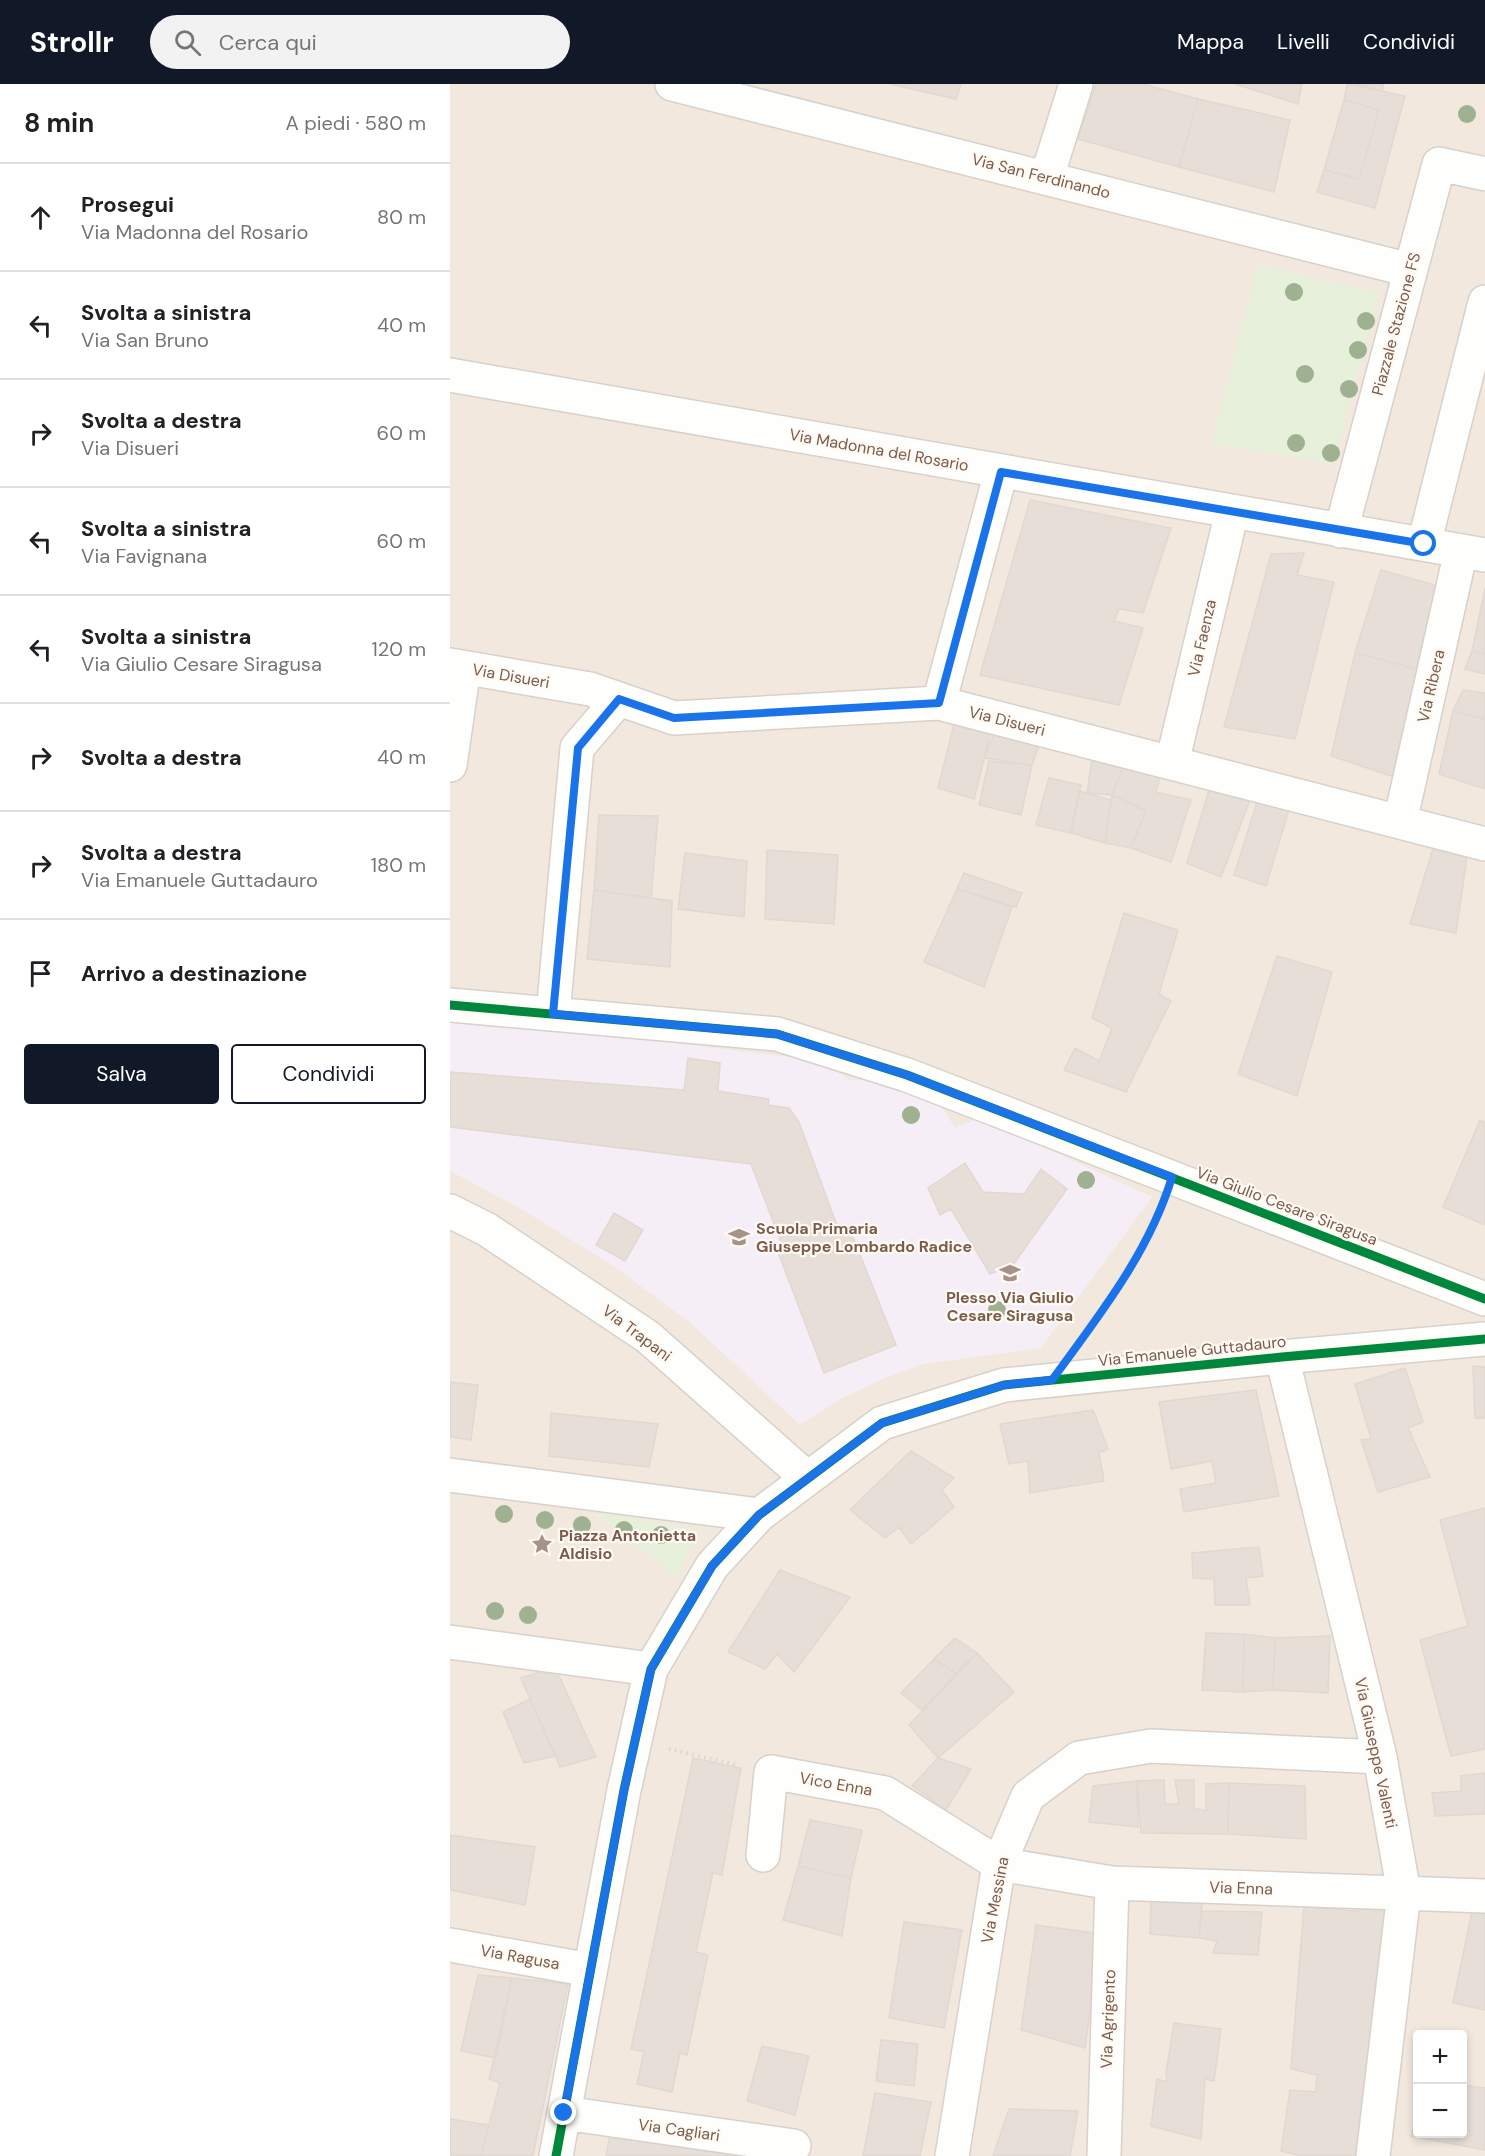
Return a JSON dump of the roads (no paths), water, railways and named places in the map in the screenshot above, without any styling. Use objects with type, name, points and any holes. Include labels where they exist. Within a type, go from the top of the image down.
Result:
[{"type":"street","name":"Via San Ferdinando","points":[[672,84],[1410,270]]},
{"type":"street","points":[[1047,177],[1076,84]]},
{"type":"street","name":"Piazzale Stazione FS","points":[[1341,531],[1439,164],[1485,174]]},
{"type":"street","points":[[1424,544],[1485,302]]},
{"type":"street","name":"Via Madonna del Rosario","points":[[450,375],[1473,553]]},
{"type":"street","points":[[939,703],[1001,472]]},
{"type":"street","name":"Via Faenza","points":[[1172,763],[1232,512]]},
{"type":"street","name":"Via Ribera","points":[[1400,822],[1473,553]]},
{"type":"street","points":[[450,765],[457,666]]},
{"type":"street","name":"Via Disueri","points":[[457,666],[590,689],[674,718],[939,703],[1485,844]]},
{"type":"street","points":[[553,1014],[578,748],[619,699]]},
{"type":"street","name":"Via Giulio Cesare Siragusa","points":[[450,1005],[777,1034],[907,1075],[1485,1299]]},
{"type":"street","name":"Via Trapani","points":[[450,1211],[486,1229],[648,1337],[807,1478]]},
{"type":"street","name":"Via Emanuele Guttadauro","points":[[556,2156],[624,1790],[651,1669],[712,1566],[759,1515],[882,1423],[1004,1385],[1485,1339]]},
{"type":"street","name":"Via Giuseppe Valenti","points":[[1281,1357],[1380,1757],[1404,1893],[1373,2156]]},
{"type":"street","points":[[450,1475],[759,1515]]},
{"type":"street","points":[[450,1642],[651,1669]]},
{"type":"street","name":"Via Messina","points":[[952,2156],[999,1864],[1028,1796],[1079,1758],[1151,1746],[1380,1757]]},
{"type":"street","name":"Vico Enna","points":[[763,1855],[771,1772],[885,1793],[999,1864]]},
{"type":"street","name":"Via Enna","points":[[999,1864],[1112,1883],[1485,1896]]},
{"type":"street","name":"Via Agrigento","points":[[1104,2156],[1112,1883]]},
{"type":"street","name":"Via Ragusa","points":[[450,1945],[590,1970]]},
{"type":"street","name":"Via Cagliari","points":[[564,2113],[794,2146]]},
{"type":"place","name":"Scuola Primaria Giuseppe Lombardo Radice","points":[[739,1237]]},
{"type":"place","name":"Plesso Via Giulio Cesare Siragusa","points":[[1010,1273]]},
{"type":"place","name":"Piazza Antonietta Aldisio","points":[[542,1544]]}]
